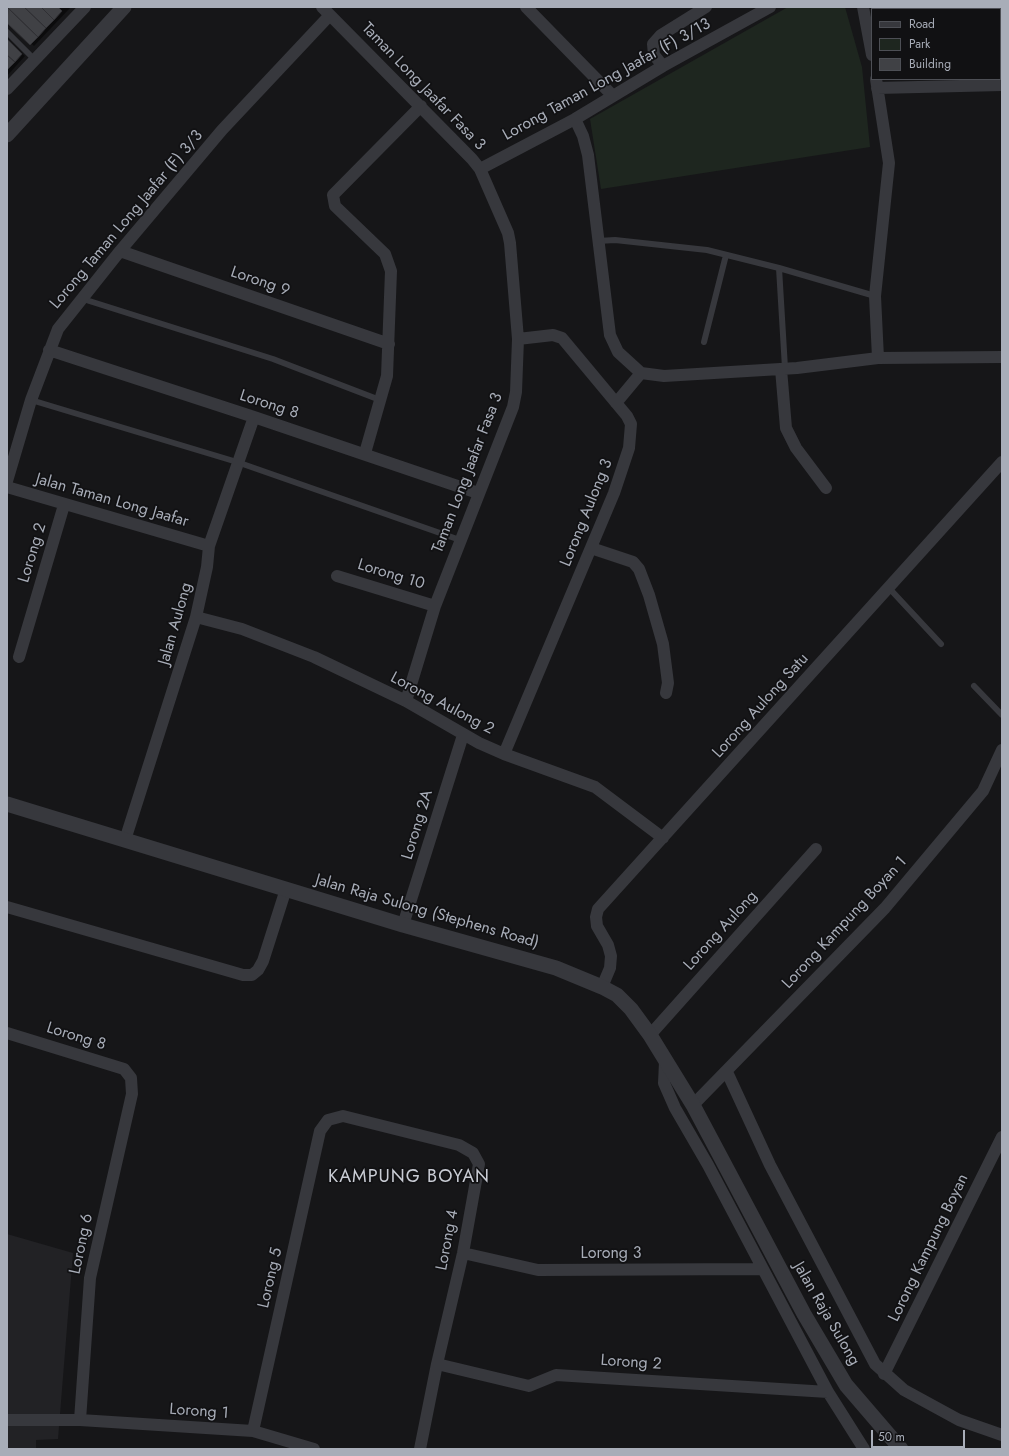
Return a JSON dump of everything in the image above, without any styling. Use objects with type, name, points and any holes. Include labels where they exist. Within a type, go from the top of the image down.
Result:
[{"type":"street","points":[[7,89],[84,7]]},
{"type":"street","points":[[7,135],[124,7]]},
{"type":"street","points":[[526,7],[613,96]]},
{"type":"street","points":[[663,66],[654,55],[653,44],[661,35],[706,7]]},
{"type":"street","name":"Lorong Taman Long Jaafar (F) 3/13","points":[[480,169],[575,119],[663,66],[770,7]]},
{"type":"street","points":[[864,7],[870,25],[871,40]]},
{"type":"street","name":"Taman Long Jaafar Fasa 3","points":[[326,11],[422,106],[480,169],[508,233],[510,243],[518,339],[516,392],[512,407],[435,606],[406,701]]},
{"type":"street","name":"Lorong Taman Long Jaafar (F) 3/3","points":[[7,481],[30,400],[58,329],[120,251],[222,130],[326,11]]},
{"type":"street","points":[[878,358],[875,296],[888,163],[877,83],[1002,85]]},
{"type":"street","points":[[365,453],[387,376],[391,271],[390,264],[384,254],[335,206],[333,195],[422,106]]},
{"type":"street","points":[[575,119],[583,136],[588,155],[610,335],[618,352],[641,373],[664,376],[783,368],[878,358],[1002,357]]},
{"type":"street","name":"Lorong 9","points":[[120,251],[389,344]]},
{"type":"street","name":"Lorong Aulong 3","points":[[504,754],[614,493],[629,448],[631,424],[627,416],[562,338],[553,336],[518,339]]},
{"type":"street","name":"Lorong 8","points":[[49,350],[254,416],[478,493]]},
{"type":"street","points":[[783,368],[786,428],[796,448],[826,488]]},
{"type":"street","points":[[616,403],[641,373]]},
{"type":"street","name":"Jalan Aulong","points":[[125,840],[196,617],[207,567],[209,546],[254,416]]},
{"type":"street","name":"Lorong Aulong Satu","points":[[602,987],[610,968],[611,956],[608,945],[597,926],[596,917],[598,909],[1002,462]]},
{"type":"street","name":"Jalan Taman Long Jaafar","points":[[7,487],[64,505],[209,546]]},
{"type":"street","name":"Lorong 2","points":[[20,657],[64,505]]},
{"type":"street","points":[[591,548],[633,562],[639,569],[649,595],[663,644],[668,683],[666,693]]},
{"type":"street","name":"Lorong 10","points":[[337,576],[435,606]]},
{"type":"street","name":"Lorong Aulong 2","points":[[196,617],[242,630],[314,657],[406,701],[463,735],[504,754],[595,787],[663,838]]},
{"type":"street","name":"Lorong 2A","points":[[404,925],[463,735]]},
{"type":"street","name":"Lorong Kampung Boyan 1","points":[[693,1105],[727,1072],[885,908],[983,791],[1002,750]]},
{"type":"street","name":"Jalan Raja Sulong (Stephens Road)","points":[[7,804],[404,925],[556,968],[602,987],[617,995],[631,1009],[650,1035],[665,1062],[693,1105],[735,1187]]},
{"type":"street","name":"Lorong Aulong","points":[[650,1035],[816,849]]},
{"type":"street","points":[[7,907],[243,975],[252,975],[258,970],[263,961],[286,889]]},
{"type":"street","name":"Lorong 8","points":[[7,1033],[124,1069],[131,1078]]},
{"type":"street","points":[[665,1062],[664,1083],[675,1108],[708,1165],[761,1269],[828,1392],[864,1449]]},
{"type":"street","points":[[727,1072],[770,1164],[843,1306],[875,1364],[884,1374],[904,1390],[959,1420],[1002,1435]]},
{"type":"street","name":"Lorong 6","points":[[80,1420],[90,1278],[132,1094],[131,1078]]},
{"type":"street","name":"Lorong 4","points":[[320,1131],[328,1120],[343,1116],[459,1145],[473,1153],[479,1164],[463,1253],[437,1364],[420,1449]]},
{"type":"street","name":"Lorong 5","points":[[253,1431],[320,1131]]},
{"type":"street","name":"Lorong Kampung Boyan","points":[[884,1374],[1002,1137]]},
{"type":"street","name":"Jalan Raja Sulong","points":[[735,1187],[846,1386],[900,1449]]},
{"type":"street","name":"Lorong 3","points":[[463,1253],[538,1270],[761,1269]]},
{"type":"street","name":"Lorong 2","points":[[437,1364],[529,1386],[556,1375],[828,1392]]},
{"type":"street","name":"Lorong 1","points":[[7,1420],[80,1420],[253,1431],[314,1449]]},
{"type":"lane","points":[[7,32],[35,60]]},
{"type":"lane","points":[[598,241],[615,240],[707,250],[779,268],[875,296]]},
{"type":"lane","points":[[704,342],[726,255]]},
{"type":"lane","points":[[779,268],[783,368]]},
{"type":"lane","points":[[83,299],[274,359],[380,400]]},
{"type":"lane","points":[[30,400],[237,462],[460,540]]},
{"type":"lane","points":[[888,588],[941,644]]},
{"type":"lane","points":[[974,686],[1002,715]]},
{"type":"shaded area","points":[[7,1234],[73,1253],[58,1439],[36,1440],[36,1449],[7,1449]]},
{"type":"green space","points":[[788,7],[845,7],[862,67],[870,147],[601,189],[590,119]]},
{"type":"building","points":[[24,7],[46,28],[38,37],[8,8]]},
{"type":"building","points":[[24,7],[41,7],[54,20],[46,28]]},
{"type":"building","points":[[41,7],[58,7],[62,11],[54,20]]},
{"type":"building","points":[[8,8],[38,37],[30,45],[7,23]]},
{"type":"building","points":[[7,39],[22,54],[15,62],[7,55]]},
{"type":"building","points":[[7,55],[15,62],[7,70]]},
{"type":"district","name":"KAMPUNG BOYAN","points":[[409,1178]]}]
